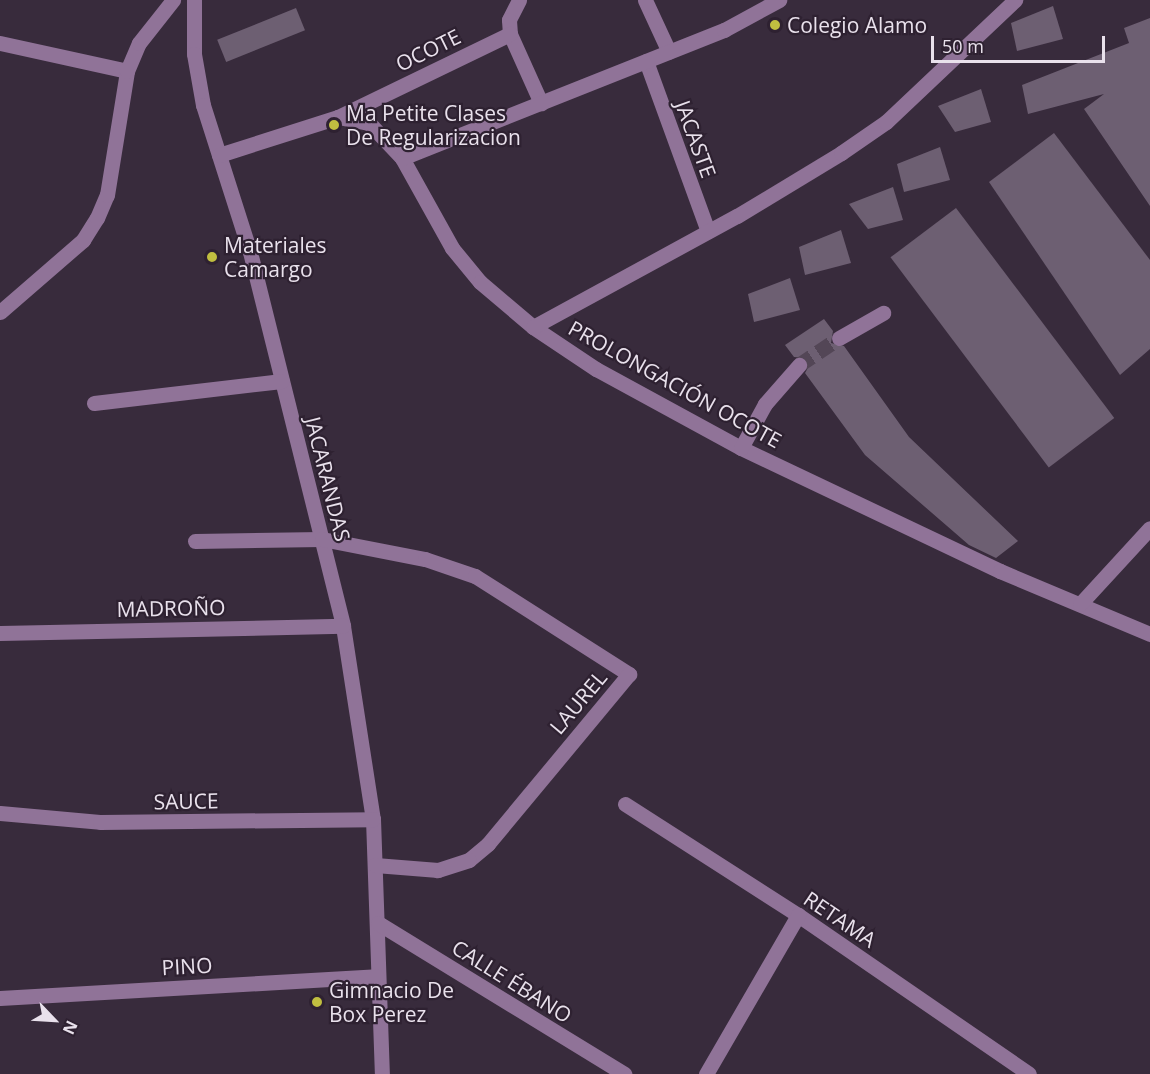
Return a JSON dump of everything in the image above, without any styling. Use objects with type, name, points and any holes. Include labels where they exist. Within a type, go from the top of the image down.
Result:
[{"type":"street","points":[[0,312],[83,240],[97,218],[107,195],[128,70],[139,43],[172,0]]},
{"type":"street","name":"JACARANDAS","points":[[194,0],[194,54],[203,105],[250,252],[343,626],[373,819],[378,923],[376,976],[382,1074]]},
{"type":"street","points":[[645,0],[669,52]]},
{"type":"street","points":[[402,159],[734,26],[779,0]]},
{"type":"street","points":[[532,327],[708,231],[841,153],[886,122],[1015,0]]},
{"type":"street","points":[[516,3],[510,34],[541,103]]},
{"type":"street","name":"OCOTE","points":[[338,117],[510,34]]},
{"type":"street","points":[[0,43],[128,70]]},
{"type":"street","name":"JACASTE","points":[[646,61],[708,231]]},
{"type":"street","name":"PROLONGACIÓN OCOTE","points":[[219,154],[338,117],[369,123],[402,159],[452,248],[480,282],[532,327],[596,369],[741,448],[1000,571],[1150,634]]},
{"type":"street","points":[[839,338],[883,313]]},
{"type":"street","points":[[741,448],[765,404],[799,365]]},
{"type":"street","points":[[94,403],[282,381]]},
{"type":"street","points":[[1080,604],[1150,528]]},
{"type":"street","points":[[195,541],[322,539]]},
{"type":"street","name":"LAUREL","points":[[322,539],[425,559],[475,576],[550,620],[629,674],[488,844],[468,860],[438,870],[375,865]]},
{"type":"street","name":"MADROÑO","points":[[0,633],[343,626]]},
{"type":"street","name":"RETAMA","points":[[625,804],[798,915],[1029,1074]]},
{"type":"street","name":"SAUCE","points":[[0,813],[100,822],[373,819]]},
{"type":"street","points":[[706,1074],[798,915]]},
{"type":"street","name":"CALLE ÉBANO","points":[[378,923],[624,1074]]},
{"type":"street","name":"PINO","points":[[0,998],[376,976]]},
{"type":"building","points":[[1053,6],[1063,39],[1017,51],[1011,23]]},
{"type":"building","points":[[296,8],[305,30],[226,62],[217,40]]},
{"type":"building","points":[[1150,18],[1150,206],[1084,109],[1104,94],[1028,114],[1022,85],[1129,43],[1124,28]]},
{"type":"building","points":[[981,89],[991,122],[955,132],[938,106]]},
{"type":"building","points":[[1054,133],[1150,260],[1150,349],[1120,375],[989,182]]},
{"type":"building","points":[[940,147],[950,180],[904,192],[897,164]]},
{"type":"building","points":[[893,187],[903,220],[868,229],[849,204]]},
{"type":"building","points":[[956,208],[1114,418],[1049,467],[891,257]]},
{"type":"building","points":[[841,230],[851,263],[805,275],[799,247]]},
{"type":"building","points":[[790,278],[800,310],[754,322],[748,294]]},
{"type":"building","points":[[824,319],[833,331],[831,343],[844,346],[909,437],[1018,541],[996,558],[969,545],[865,455],[805,373],[809,366],[806,358],[794,357],[785,345]]},
{"type":"tunnel","points":[[799,365],[839,338]]},
{"type":"place","name":"Colegio Alamo","points":[[775,25]]},
{"type":"place","name":"Ma Petite Clases De Regularizacion","points":[[334,125]]},
{"type":"place","name":"Materiales Camargo","points":[[212,257]]},
{"type":"place","name":"Gimnacio De Box Perez","points":[[317,1002]]}]
